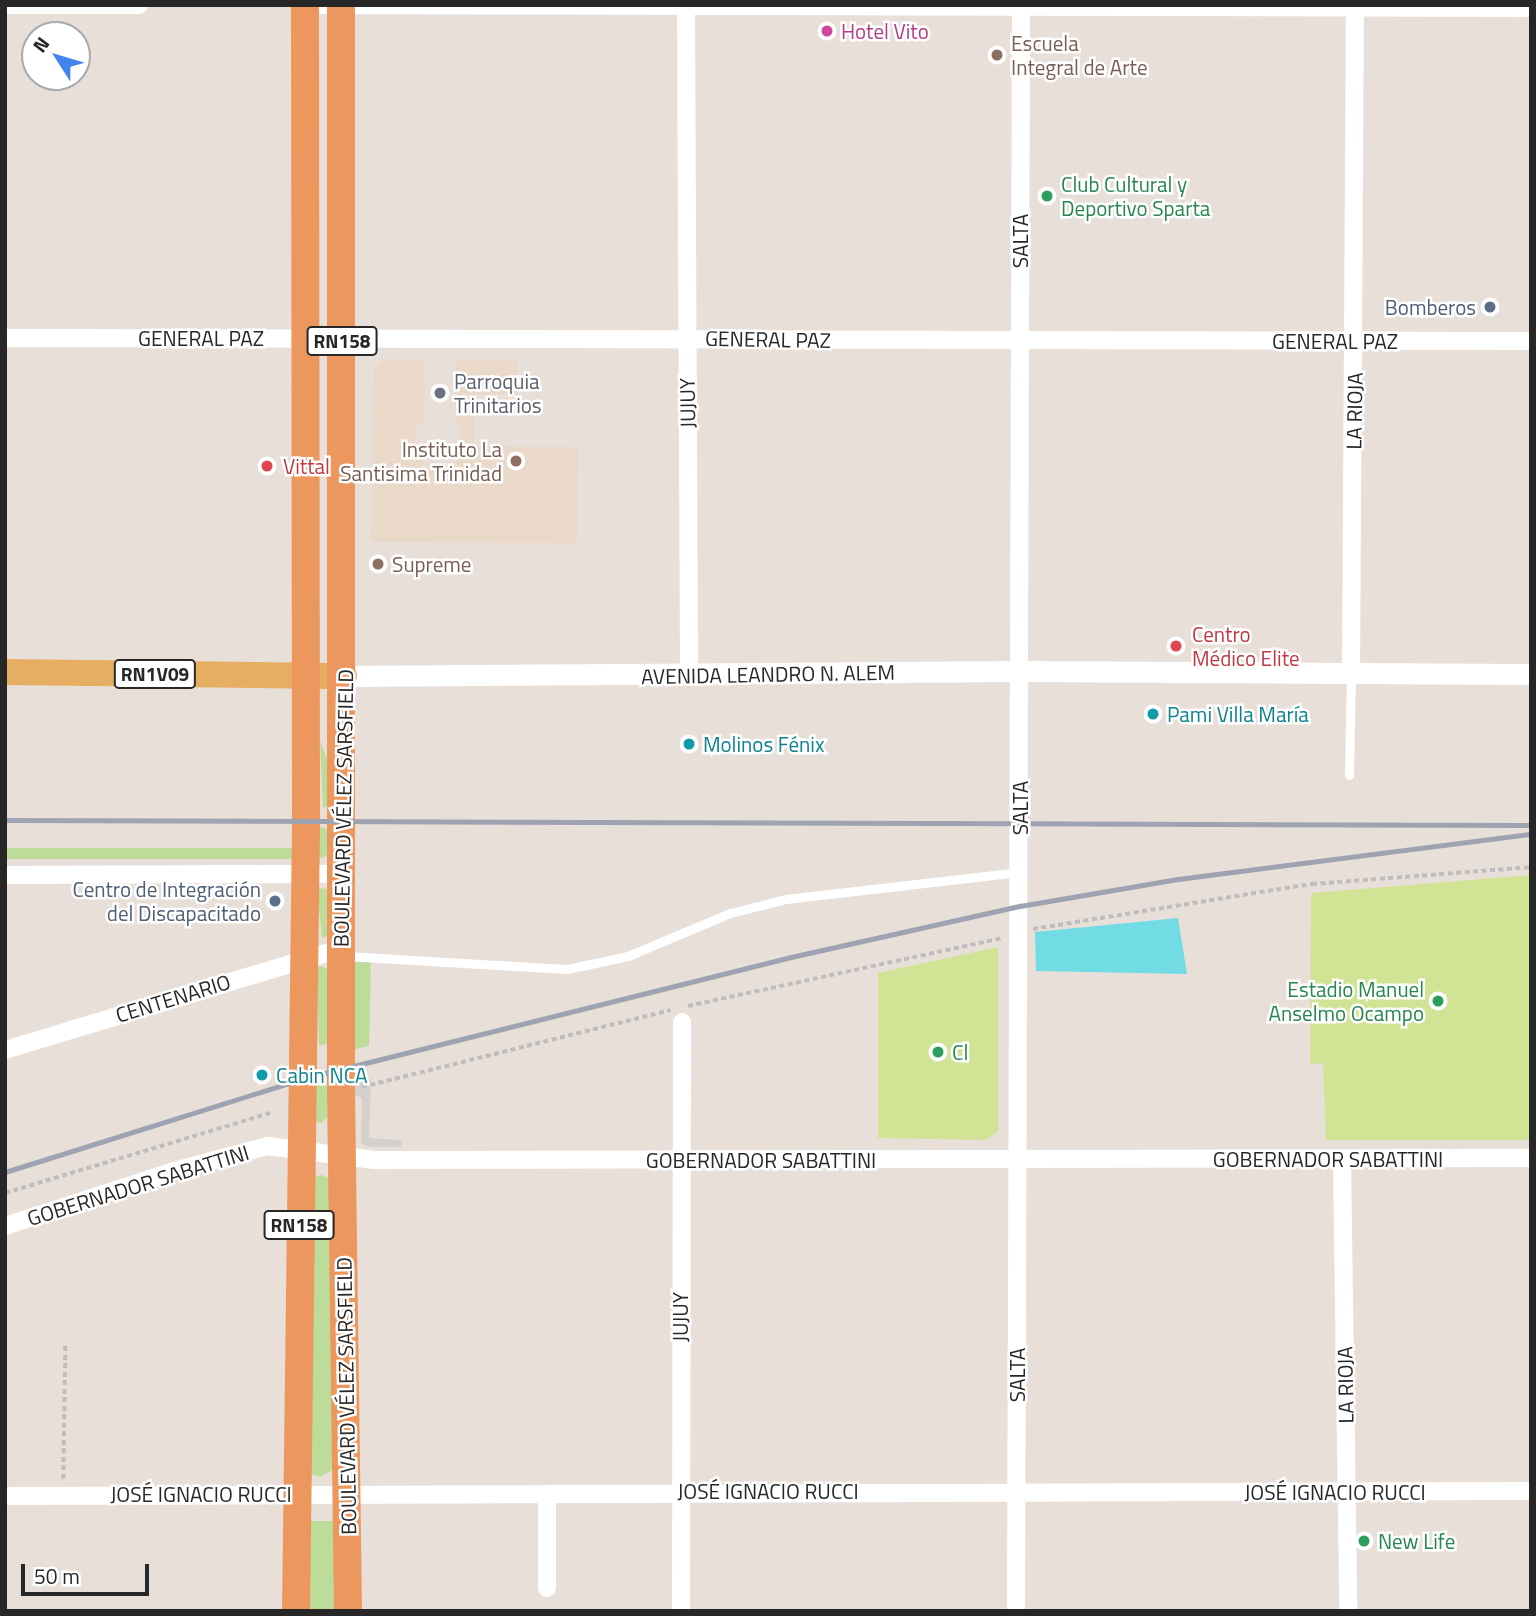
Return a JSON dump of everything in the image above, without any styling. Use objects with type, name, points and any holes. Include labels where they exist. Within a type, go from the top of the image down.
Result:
[{"type":"highway","name":"BOULEVARD VÉLEZ SARSFIELD","points":[[296,1611],[300,1146],[306,874],[305,5]]},
{"type":"highway","name":"BOULEVARD VÉLEZ SARSFIELD","points":[[341,6],[344,676],[341,1091],[349,1493],[348,1611]]},
{"type":"main road","name":"AVENIDA LEANDRO N. ALEM","points":[[5,672],[344,676]]},
{"type":"street","points":[[5,5],[139,5]]},
{"type":"street","points":[[314,5],[1531,8]]},
{"type":"street","name":"JUJUY","points":[[686,6],[690,675]]},
{"type":"street","name":"SALTA","points":[[1016,1611],[1021,6]]},
{"type":"street","name":"LA RIOJA","points":[[1351,673],[1355,6]]},
{"type":"street","name":"GENERAL PAZ","points":[[5,338],[1531,341]]},
{"type":"street","name":"AVENIDA LEANDRO N. ALEM","points":[[344,676],[1020,671],[1531,674]]},
{"type":"street","points":[[5,875],[342,874]]},
{"type":"street","name":"CENTENARIO","points":[[5,1050],[304,957],[342,952]]},
{"type":"street","name":"JUJUY","points":[[681,1611],[682,1023]]},
{"type":"street","name":"GOBERNADOR SABATTINI","points":[[5,1226],[174,1171],[268,1146],[300,1146],[374,1160],[1017,1161],[1531,1158]]},
{"type":"street","name":"LA RIOJA","points":[[1342,1159],[1348,1611]]},
{"type":"street","name":"JOSÉ IGNACIO RUCCI","points":[[5,1496],[681,1491],[1531,1491]]},
{"type":"street","points":[[547,1494],[547,1588]]},
{"type":"lane","name":"LA RIOJA","points":[[1349,775],[1351,673]]},
{"type":"lane","points":[[342,952],[566,969],[628,956],[730,913],[786,899],[1020,872]]},
{"type":"path","points":[[341,1091],[682,1007],[1020,933],[1312,884],[1531,867]]},
{"type":"path","points":[[5,1194],[273,1112]]},
{"type":"path","points":[[63,1495],[65,1345]]},
{"type":"shaded area","name":"Instituto La Santisima Trinidad","points":[[382,360],[425,361],[424,425],[416,425],[415,450],[423,451],[423,470],[453,471],[454,451],[460,451],[461,426],[455,425],[456,361],[517,361],[517,394],[475,394],[474,446],[578,447],[577,543],[371,542],[373,371]]},
{"type":"shaded area","points":[[371,1079],[369,1138],[402,1140],[401,1147],[368,1147],[361,1143],[362,1098],[351,1094],[349,1084]]},
{"type":"green space","points":[[320,741],[329,764],[328,806],[323,808]]},
{"type":"green space","points":[[318,827],[329,829],[328,855],[323,858],[319,857]]},
{"type":"green space","points":[[5,848],[296,848],[296,859],[5,859]]},
{"type":"green space","points":[[1531,875],[1531,1140],[1326,1140],[1323,1063],[1310,1064],[1311,893]]},
{"type":"green space","points":[[317,890],[327,890],[327,936],[322,938]]},
{"type":"green space","name":"Cl","points":[[998,947],[998,1131],[986,1140],[878,1138],[878,973]]},
{"type":"green space","points":[[354,962],[371,962],[369,1046],[349,1051]]},
{"type":"green space","points":[[322,966],[328,970],[328,1043],[319,1046],[317,968]]},
{"type":"green space","points":[[321,1080],[327,1086],[327,1117],[321,1123],[315,1121],[316,1084]]},
{"type":"green space","points":[[322,1175],[332,1180],[334,1469],[320,1477],[309,1473],[315,1177]]},
{"type":"green space","points":[[307,1521],[336,1521],[336,1611],[307,1611]]},
{"type":"water","points":[[1178,918],[1187,974],[1036,971],[1035,932]]},
{"type":"railway","points":[[5,820],[1531,825]]},
{"type":"railway","points":[[5,1172],[301,1079],[791,957],[1020,906],[1178,879],[1531,834]]},
{"type":"place","name":"Hotel Vito","points":[[827,31]]},
{"type":"place","name":"Escuela Integral de Arte","points":[[997,55]]},
{"type":"place","name":"Club Cultural y Deportivo Sparta","points":[[1047,196]]},
{"type":"place","name":"Bomberos","points":[[1490,307]]},
{"type":"place","name":"Parroquia Trinitarios","points":[[440,393]]},
{"type":"place","name":"Instituto La Santisima Trinidad","points":[[516,461]]},
{"type":"place","name":"Vittal","points":[[267,466]]},
{"type":"place","name":"Supreme","points":[[378,564]]},
{"type":"place","name":"Centro Médico Elite","points":[[1176,646]]},
{"type":"place","name":"Pami Villa María","points":[[1153,714]]},
{"type":"place","name":"Molinos Fénix","points":[[689,744]]},
{"type":"place","name":"Centro de Integración del Discapacitado","points":[[275,901]]},
{"type":"place","name":"Estadio Manuel Anselmo Ocampo","points":[[1438,1001]]},
{"type":"place","name":"Cl","points":[[938,1052]]},
{"type":"place","name":"Cabin NCA","points":[[262,1075]]},
{"type":"place","name":"New Life","points":[[1364,1541]]}]
